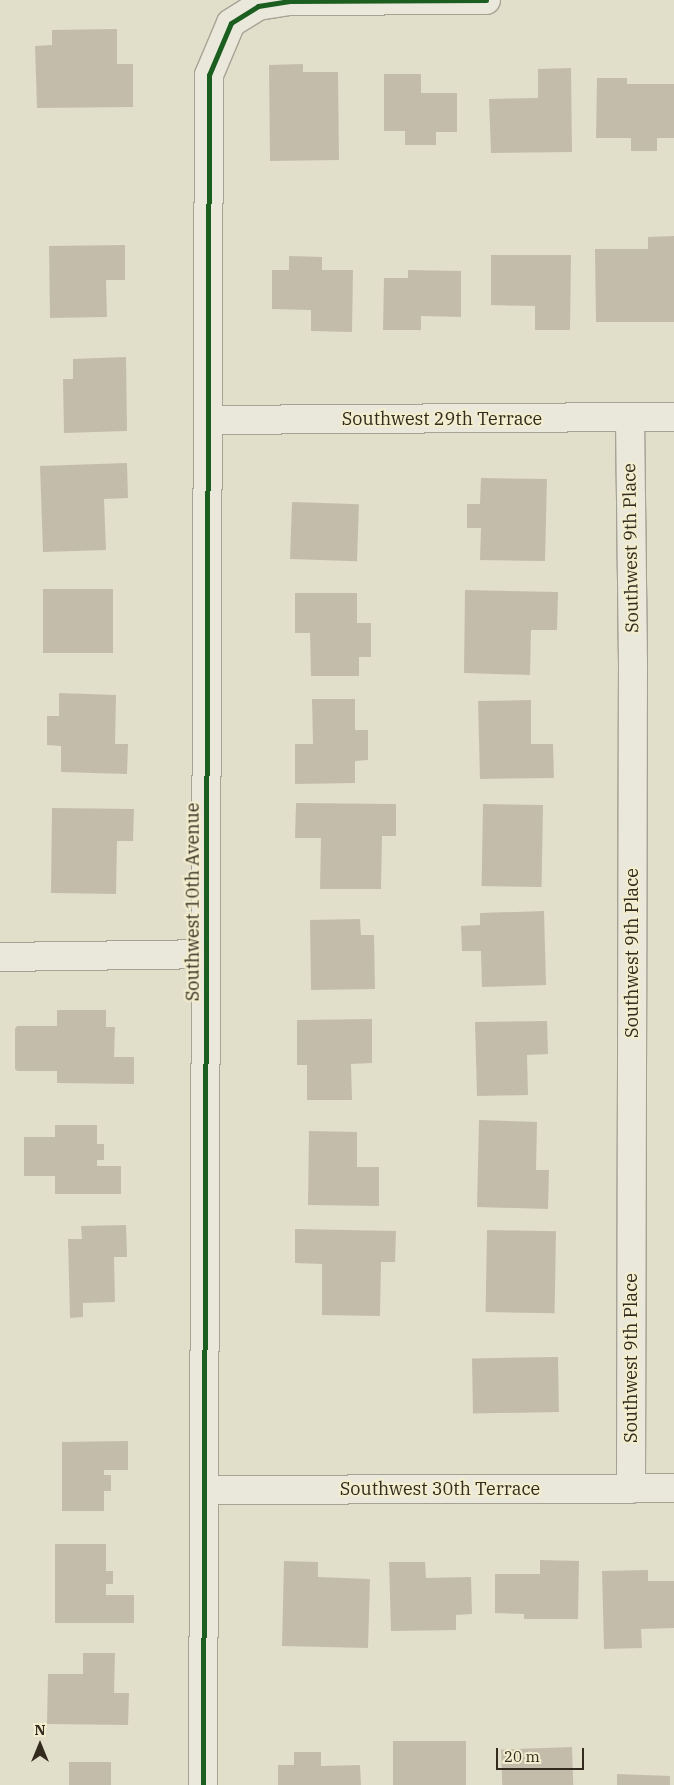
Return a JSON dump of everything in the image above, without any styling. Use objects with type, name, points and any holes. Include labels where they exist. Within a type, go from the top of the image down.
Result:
[{"type":"street","name":"Southwest 10th Avenue","points":[[203,1785],[206,1490],[206,663],[210,420],[210,75],[231,22],[258,6],[290,1],[486,0]]},
{"type":"street","name":"Southwest 9th Place","points":[[630,417],[633,664],[631,1488]]},
{"type":"street","name":"Southwest 29th Terrace","points":[[210,420],[674,417]]},
{"type":"street","points":[[0,957],[206,954]]},
{"type":"street","name":"Southwest 30th Terrace","points":[[206,1490],[674,1488]]},
{"type":"building","points":[[117,29],[117,64],[133,64],[133,107],[37,108],[35,46],[52,45],[52,30]]},
{"type":"building","points":[[303,64],[303,72],[338,72],[339,160],[270,161],[269,65]]},
{"type":"building","points":[[571,68],[572,152],[491,153],[489,99],[538,98],[538,69]]},
{"type":"building","points":[[384,74],[421,74],[421,93],[457,93],[457,132],[436,132],[436,145],[405,145],[405,131],[384,131]]},
{"type":"building","points":[[597,78],[627,78],[627,84],[674,84],[674,138],[657,138],[657,151],[631,151],[631,138],[596,138]]},
{"type":"building","points":[[674,236],[674,322],[596,322],[595,249],[648,249],[648,237]]},
{"type":"building","points":[[125,245],[125,280],[106,280],[107,317],[50,318],[49,246]]},
{"type":"building","points":[[491,255],[571,255],[570,330],[535,330],[535,306],[491,305]]},
{"type":"building","points":[[289,256],[322,257],[322,270],[353,270],[352,332],[311,331],[311,310],[272,309],[272,270],[289,270]]},
{"type":"building","points":[[408,270],[461,271],[461,317],[421,316],[421,330],[383,330],[384,278],[408,278]]},
{"type":"building","points":[[126,357],[127,431],[64,433],[63,379],[73,379],[73,359]]},
{"type":"building","points":[[127,463],[128,498],[104,499],[106,550],[43,552],[40,466]]},
{"type":"building","points":[[481,478],[547,479],[545,561],[480,560],[481,528],[467,528],[467,504],[480,504]]},
{"type":"building","points":[[292,502],[359,504],[357,561],[290,559]]},
{"type":"building","points":[[43,589],[113,589],[113,653],[43,653]]},
{"type":"building","points":[[465,590],[558,592],[557,630],[531,630],[530,675],[464,673]]},
{"type":"building","points":[[295,593],[357,593],[357,623],[371,623],[371,657],[359,657],[359,676],[311,676],[310,633],[295,633]]},
{"type":"building","points":[[59,693],[116,695],[115,744],[128,744],[127,774],[61,772],[61,746],[47,745],[47,716],[59,716]]},
{"type":"building","points":[[312,699],[355,699],[355,730],[368,730],[368,760],[355,761],[355,783],[295,784],[295,744],[313,744]]},
{"type":"building","points":[[531,700],[531,744],[553,744],[554,778],[480,779],[478,701]]},
{"type":"building","points":[[296,803],[396,804],[396,836],[382,836],[381,889],[320,889],[321,838],[295,838]]},
{"type":"building","points":[[483,804],[543,805],[542,887],[482,886]]},
{"type":"building","points":[[52,808],[134,809],[133,841],[117,841],[116,894],[51,893]]},
{"type":"building","points":[[544,911],[546,985],[482,987],[481,951],[462,951],[461,926],[480,925],[480,913]]},
{"type":"building","points":[[360,919],[361,935],[374,935],[375,989],[311,990],[310,920]]},
{"type":"building","points":[[57,1010],[106,1010],[106,1027],[115,1027],[114,1057],[134,1057],[134,1084],[57,1083],[57,1071],[17,1071],[15,1069],[15,1029],[17,1026],[57,1026]]},
{"type":"building","points":[[372,1019],[372,1063],[351,1064],[352,1100],[307,1100],[307,1065],[297,1065],[297,1020]]},
{"type":"building","points":[[547,1021],[548,1054],[527,1055],[528,1095],[477,1096],[475,1022]]},
{"type":"building","points":[[479,1120],[537,1122],[536,1170],[549,1170],[548,1209],[477,1207]]},
{"type":"building","points":[[55,1125],[97,1125],[97,1144],[104,1144],[104,1160],[97,1160],[97,1166],[121,1166],[121,1194],[55,1194],[55,1176],[24,1176],[24,1137],[55,1137]]},
{"type":"building","points":[[309,1131],[357,1132],[357,1167],[379,1167],[379,1206],[308,1205]]},
{"type":"building","points":[[126,1225],[127,1257],[114,1257],[115,1302],[83,1303],[83,1317],[70,1318],[68,1239],[82,1239],[81,1226]]},
{"type":"building","points":[[295,1229],[396,1231],[395,1262],[381,1262],[380,1316],[322,1315],[322,1264],[295,1263]]},
{"type":"building","points":[[487,1230],[556,1231],[555,1313],[486,1312]]},
{"type":"building","points":[[558,1357],[559,1412],[473,1413],[472,1359]]},
{"type":"building","points":[[128,1441],[128,1470],[104,1470],[104,1475],[111,1475],[111,1491],[104,1491],[104,1511],[62,1511],[62,1442]]},
{"type":"building","points":[[55,1544],[106,1544],[106,1571],[113,1571],[113,1584],[106,1584],[106,1595],[134,1595],[134,1623],[55,1623]]},
{"type":"building","points":[[540,1560],[579,1561],[578,1619],[524,1619],[524,1614],[495,1613],[495,1574],[540,1574]]},
{"type":"building","points":[[284,1561],[318,1562],[318,1577],[370,1579],[368,1648],[282,1646]]},
{"type":"building","points":[[389,1562],[425,1562],[426,1578],[471,1577],[472,1614],[456,1615],[456,1630],[391,1631]]},
{"type":"building","points":[[648,1570],[648,1581],[674,1581],[674,1628],[641,1629],[642,1648],[604,1649],[602,1571]]},
{"type":"building","points":[[83,1653],[115,1653],[114,1693],[129,1693],[128,1725],[47,1724],[48,1674],[83,1674]]},
{"type":"building","points":[[393,1741],[466,1741],[466,1785],[393,1785]]},
{"type":"building","points":[[572,1747],[573,1785],[502,1785],[501,1749]]},
{"type":"building","points":[[294,1752],[321,1752],[321,1766],[360,1765],[361,1785],[278,1785],[278,1765],[294,1765]]},
{"type":"building","points":[[69,1762],[111,1762],[111,1785],[69,1785]]},
{"type":"building","points":[[617,1774],[670,1776],[670,1785],[617,1785]]},
{"type":"cycle path","points":[[203,1785],[209,75],[231,23],[258,6],[290,1],[486,0]]}]
